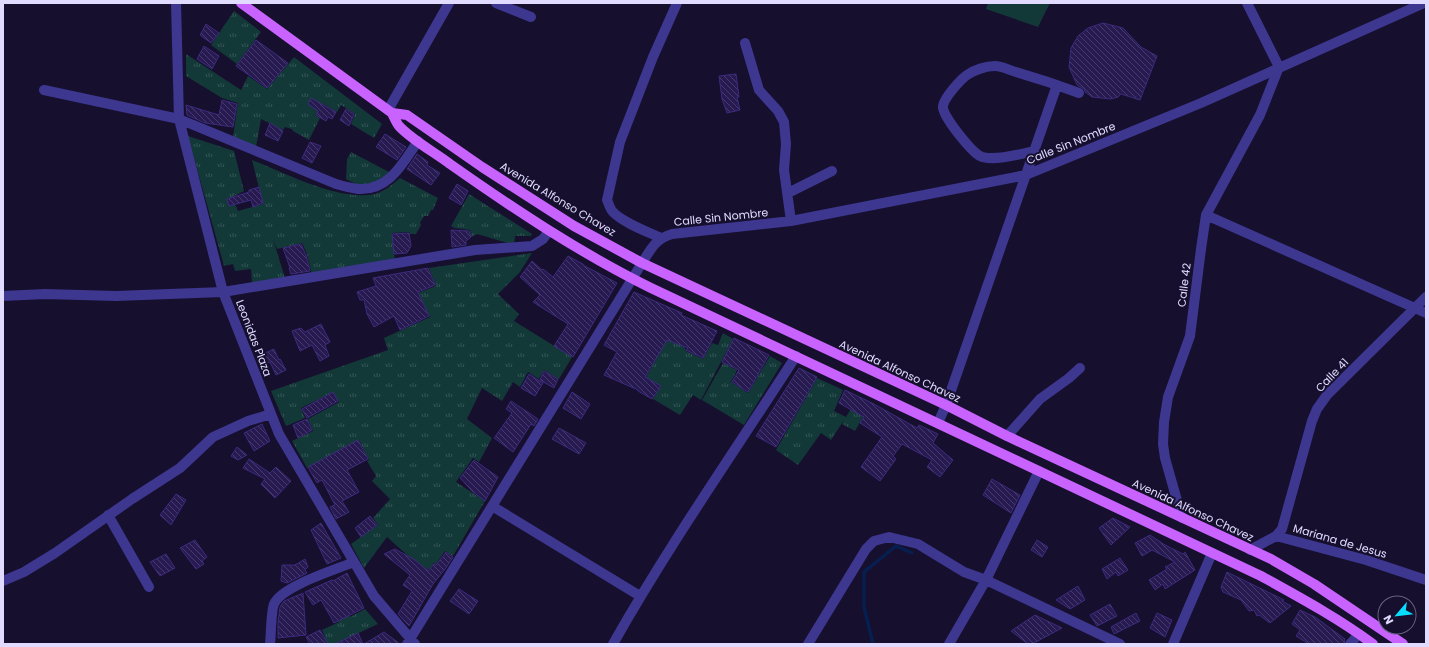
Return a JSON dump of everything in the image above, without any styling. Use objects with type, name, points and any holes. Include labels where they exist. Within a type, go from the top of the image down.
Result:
[{"type":"main road","name":"Avenida Alfonso Chavez","points":[[241,3],[390,111],[407,115],[482,167],[574,226],[642,263],[1271,559],[1314,584],[1402,644]]},
{"type":"main road","name":"Avenida Alfonso Chavez","points":[[390,111],[398,125],[473,180],[549,231],[633,279],[1261,576],[1304,600],[1373,644]]},
{"type":"street","name":"Leonidas Plaza","points":[[176,3],[179,119],[223,292],[279,434],[374,596],[411,642]]},
{"type":"street","points":[[390,111],[449,3]]},
{"type":"street","points":[[496,3],[531,17]]},
{"type":"street","points":[[411,642],[492,506],[642,263],[660,238],[637,228],[616,215],[610,208],[607,200],[620,142],[653,57],[677,3]]},
{"type":"street","points":[[1247,3],[1279,67]]},
{"type":"street","name":"Calle Sin Nombre","points":[[660,238],[672,234],[791,221],[1026,175],[1200,103],[1424,3]]},
{"type":"street","points":[[744,43],[759,90],[778,111],[784,122],[786,144],[784,170],[791,221]]},
{"type":"street","points":[[1034,151],[1008,157],[980,156],[961,136],[947,118],[943,110],[943,105],[947,97],[967,75],[988,67],[997,66],[1079,93]]},
{"type":"street","name":"Calle 42","points":[[1182,518],[1165,458],[1163,444],[1164,422],[1168,397],[1190,336],[1200,249],[1206,215],[1260,115],[1279,67]]},
{"type":"street","points":[[938,423],[946,405],[1057,85]]},
{"type":"street","points":[[44,90],[179,119],[336,184],[358,189],[374,188],[383,184],[399,170],[418,141]]},
{"type":"street","points":[[788,193],[832,171]]},
{"type":"street","points":[[1206,215],[1426,313]]},
{"type":"street","points":[[3,296],[45,294],[116,296],[223,292],[475,250],[532,246],[543,240],[549,231]]},
{"type":"street","name":"Calle 41","points":[[1276,536],[1282,529],[1312,421],[1317,409],[1327,395],[1426,297]]},
{"type":"street","points":[[613,644],[640,596],[673,544],[796,356]]},
{"type":"street","points":[[1007,436],[1040,399],[1080,368]]},
{"type":"street","points":[[3,581],[24,572],[55,553],[108,515],[180,468],[213,437],[248,421],[271,414]]},
{"type":"street","points":[[949,644],[986,580],[1039,471]]},
{"type":"street","points":[[492,506],[640,596]]},
{"type":"street","points":[[108,515],[149,587]]},
{"type":"street","name":"Mariana de Jesus","points":[[1250,550],[1276,536],[1366,560],[1426,580]]},
{"type":"street","points":[[808,644],[866,549],[874,541],[889,537],[918,544],[964,572],[986,580],[1120,644]]},
{"type":"street","points":[[1173,644],[1212,553]]},
{"type":"street","points":[[270,644],[274,604],[283,593],[305,581],[354,562]]},
{"type":"street","points":[[1350,644],[1359,634]]},
{"type":"green space","points":[[988,3],[1050,3],[1038,27],[986,9]]},
{"type":"green space","points":[[234,11],[261,32],[237,64],[211,45]]},
{"type":"green space","points":[[186,54],[241,90],[248,76],[267,89],[294,57],[382,124],[374,138],[351,124],[355,114],[341,105],[337,112],[323,104],[315,115],[320,118],[309,140],[292,129],[285,127],[283,130],[261,119],[256,147],[233,137],[238,103],[222,98],[186,76]]},
{"type":"green space","points":[[188,136],[234,151],[244,191],[232,197],[238,211],[263,204],[252,160],[296,179],[346,194],[361,195],[379,193],[400,178],[438,198],[433,210],[431,210],[428,216],[424,216],[416,234],[410,234],[409,232],[392,233],[395,262],[312,275],[307,254],[302,243],[277,249],[273,239],[285,278],[252,283],[251,269],[235,271],[233,264],[224,266]]},
{"type":"green space","points":[[351,152],[389,172],[383,186],[366,189],[346,179],[347,159]]},
{"type":"green space","points":[[469,194],[532,234],[531,236],[515,236],[514,245],[477,234],[471,237],[470,230],[454,228],[451,226]]},
{"type":"green space","points":[[532,253],[520,272],[498,294],[519,314],[514,321],[572,357],[559,379],[544,370],[539,379],[528,372],[520,387],[513,382],[502,401],[482,388],[467,419],[492,438],[479,462],[473,458],[456,482],[485,501],[453,556],[445,551],[436,564],[434,563],[428,570],[406,554],[387,537],[364,568],[351,544],[378,525],[373,518],[390,499],[372,481],[376,476],[367,461],[369,460],[359,440],[307,468],[292,441],[313,431],[308,419],[339,402],[333,392],[301,408],[305,418],[286,426],[271,391],[388,350],[384,338],[430,317],[418,293],[436,286],[429,268]]},
{"type":"green space","points":[[723,333],[733,339],[701,400],[693,395],[680,415],[653,399],[661,386],[646,377],[667,340],[684,346],[686,351],[703,359],[712,343],[718,345]]},
{"type":"green space","points":[[770,356],[782,363],[744,425],[702,400],[723,363],[737,370],[731,382],[748,393]]},
{"type":"green space","points":[[817,378],[843,390],[834,411],[846,417],[858,397],[871,403],[855,431],[842,424],[844,420],[831,440],[821,433],[798,465],[776,450]]},
{"type":"green space","points":[[339,597],[350,617],[365,609],[378,624],[335,644],[309,644],[325,637],[322,630],[339,622],[329,602]]},
{"type":"building","points":[[1103,23],[1123,28],[1141,47],[1157,56],[1140,100],[1121,94],[1118,97],[1111,99],[1092,97],[1085,92],[1084,89],[1077,85],[1069,67],[1071,48],[1078,36],[1088,28]]},
{"type":"building","points":[[206,24],[219,33],[211,43],[200,35]]},
{"type":"building","points":[[256,40],[288,63],[267,88],[236,66]]},
{"type":"building","points":[[204,46],[219,56],[212,69],[197,59]]},
{"type":"building","points":[[736,74],[739,97],[737,97],[740,110],[727,113],[722,99],[719,76]]},
{"type":"building","points":[[311,98],[336,112],[332,119],[328,117],[326,121],[316,115],[318,111],[308,104]]},
{"type":"building","points":[[222,100],[237,104],[233,127],[205,123],[187,115],[186,105],[219,115]]},
{"type":"building","points":[[346,109],[354,114],[349,126],[340,120]]},
{"type":"building","points":[[270,123],[283,131],[278,141],[265,135]]},
{"type":"building","points":[[385,134],[406,147],[397,160],[376,147]]},
{"type":"building","points":[[310,142],[321,146],[312,163],[302,158]]},
{"type":"building","points":[[417,154],[428,162],[427,165],[440,173],[431,185],[407,169]]},
{"type":"building","points":[[457,184],[468,191],[461,205],[449,198]]},
{"type":"building","points":[[259,187],[263,203],[253,207],[251,200],[229,206],[227,199]]},
{"type":"building","points":[[451,230],[469,231],[471,237],[466,241],[466,245],[452,247]]},
{"type":"building","points":[[409,233],[411,246],[407,253],[394,254],[392,234]]},
{"type":"building","points":[[301,244],[306,255],[310,271],[291,274],[283,248]]},
{"type":"building","points":[[568,256],[617,283],[573,357],[554,346],[568,324],[533,302],[540,295],[520,277],[532,261],[553,277]]},
{"type":"building","points":[[428,268],[435,285],[418,292],[429,316],[400,330],[394,316],[374,327],[367,314],[364,300],[360,300],[357,292],[376,286],[373,278]]},
{"type":"building","points":[[634,292],[682,313],[681,315],[717,331],[703,358],[686,350],[688,348],[667,340],[645,377],[661,386],[652,399],[638,390],[604,375],[617,352],[604,345]]},
{"type":"building","points":[[321,324],[330,342],[325,345],[329,356],[320,361],[312,345],[300,351],[292,331],[301,328],[305,332]]},
{"type":"building","points":[[734,338],[769,355],[748,392],[732,382],[739,370],[722,362]]},
{"type":"building","points":[[274,349],[286,370],[276,375],[270,362],[260,366],[256,357]]},
{"type":"building","points":[[799,368],[817,377],[776,447],[756,436]]},
{"type":"building","points":[[544,371],[558,379],[554,388],[540,380]]},
{"type":"building","points":[[529,374],[543,383],[535,396],[521,388]]},
{"type":"building","points":[[845,390],[917,428],[919,425],[938,434],[933,443],[953,460],[940,477],[927,467],[932,460],[902,444],[893,456],[896,459],[880,481],[861,467],[882,437],[860,423],[864,417],[839,403]]},
{"type":"building","points":[[333,392],[338,401],[307,418],[302,409]]},
{"type":"building","points":[[572,392],[590,404],[581,419],[563,408]]},
{"type":"building","points":[[511,401],[538,419],[534,426],[531,424],[513,452],[494,438],[512,413],[506,409]]},
{"type":"building","points":[[307,419],[312,430],[298,438],[293,425]]},
{"type":"building","points":[[262,424],[270,441],[254,451],[244,433]]},
{"type":"building","points":[[559,428],[586,443],[579,454],[552,439]]},
{"type":"building","points":[[358,440],[368,459],[347,470],[359,492],[342,501],[349,512],[336,519],[330,507],[335,505],[322,480],[317,483],[308,467]]},
{"type":"building","points":[[237,447],[247,455],[238,460],[231,456]]},
{"type":"building","points":[[249,459],[270,473],[276,467],[291,481],[275,498],[261,484],[265,479],[243,468]]},
{"type":"building","points":[[474,460],[498,477],[485,501],[472,491],[460,478]]},
{"type":"building","points":[[992,479],[1020,495],[1011,513],[983,495]]},
{"type":"building","points":[[176,494],[186,500],[171,525],[160,515]]},
{"type":"building","points":[[370,516],[377,525],[361,537],[355,528]]},
{"type":"building","points":[[1113,518],[1130,527],[1111,545],[1099,528]]},
{"type":"building","points":[[321,523],[341,558],[327,564],[311,530]]},
{"type":"building","points":[[1150,535],[1183,554],[1185,552],[1195,570],[1165,589],[1163,584],[1155,590],[1149,580],[1167,569],[1165,567],[1175,562],[1152,550],[1142,556],[1135,543]]},
{"type":"building","points":[[195,540],[207,557],[202,561],[204,564],[196,569],[180,548]]},
{"type":"building","points":[[1037,540],[1048,547],[1042,557],[1031,550]]},
{"type":"building","points":[[395,549],[415,560],[428,571],[434,564],[436,565],[446,552],[453,557],[433,584],[409,626],[398,614],[412,591],[403,585],[410,575],[384,554]]},
{"type":"building","points":[[166,554],[175,568],[160,576],[150,562]]},
{"type":"building","points":[[1120,558],[1128,570],[1118,576],[1116,572],[1107,579],[1102,569]]},
{"type":"building","points":[[305,559],[308,567],[305,570],[307,573],[287,583],[281,581],[282,565],[295,565]]},
{"type":"building","points":[[1227,572],[1284,600],[1282,601],[1291,606],[1270,623],[1259,615],[1257,616],[1254,610],[1249,611],[1241,600],[1223,592],[1221,587]]},
{"type":"building","points":[[347,573],[364,608],[334,623],[321,600],[313,605],[305,592],[332,580],[333,581]]},
{"type":"building","points":[[1078,586],[1085,600],[1070,609],[1056,600]]},
{"type":"building","points":[[459,589],[478,601],[469,614],[450,601]]},
{"type":"building","points":[[303,593],[306,635],[278,638],[280,607],[284,601]]},
{"type":"building","points":[[1110,604],[1117,616],[1097,626],[1090,615]]},
{"type":"building","points":[[1300,610],[1315,617],[1345,639],[1344,644],[1309,644],[1296,636],[1300,630],[1292,624]]},
{"type":"building","points":[[1136,613],[1140,621],[1114,634],[1111,627]]},
{"type":"building","points":[[1157,613],[1172,620],[1165,637],[1150,628]]},
{"type":"building","points":[[1035,615],[1062,628],[1032,644],[1028,644],[1011,631]]},
{"type":"building","points":[[320,630],[328,644],[310,644],[306,637]]},
{"type":"building","points":[[384,632],[400,644],[364,644]]},
{"type":"building","points":[[358,633],[363,644],[335,644]]},
{"type":"waterway","points":[[873,644],[864,607],[864,572],[896,546],[912,553]]}]
